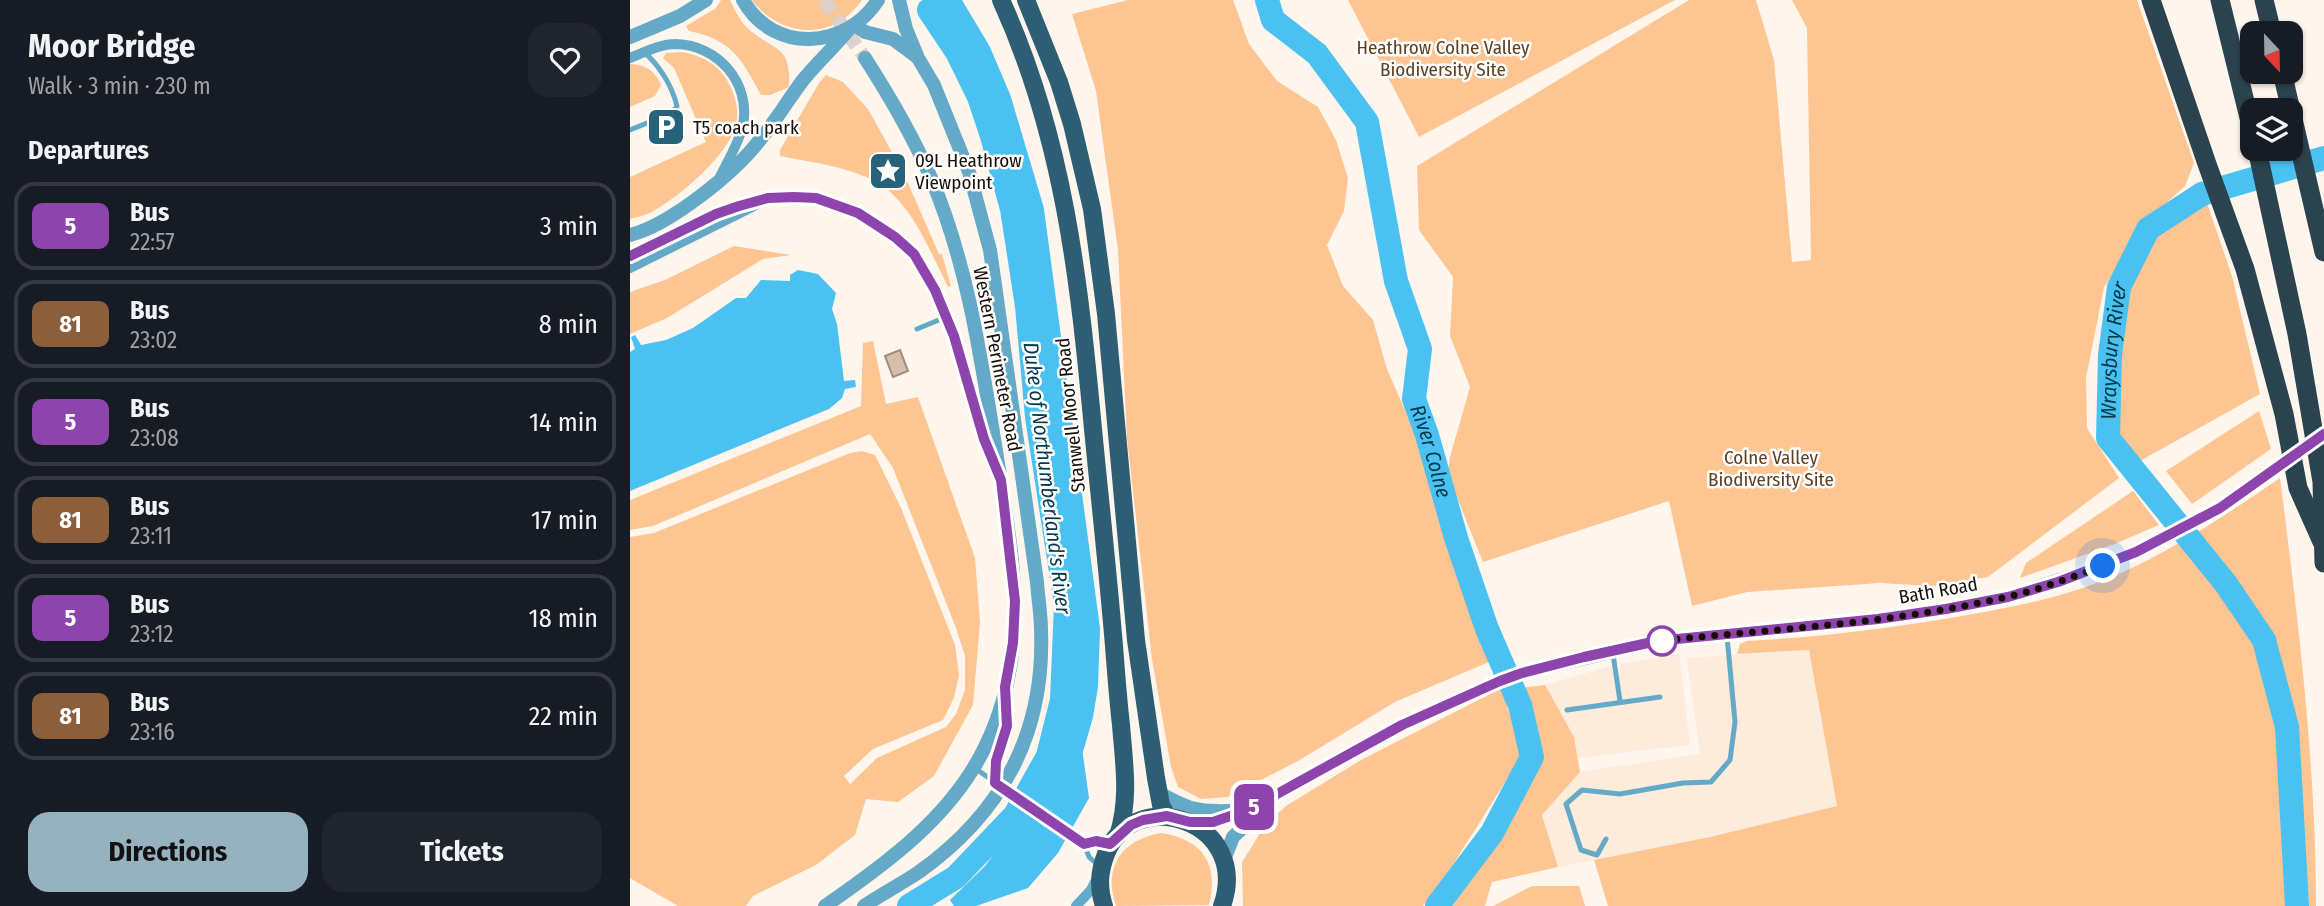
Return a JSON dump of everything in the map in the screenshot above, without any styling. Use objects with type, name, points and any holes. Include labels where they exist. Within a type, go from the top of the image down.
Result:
[{"type":"highway","points":[[2151,0],[2228,219],[2266,341],[2298,488],[2322,542]]},
{"type":"highway","points":[[2220,0],[2244,98]]},
{"type":"highway","points":[[2264,0],[2269,21]]},
{"type":"highway","points":[[2285,84],[2324,252]]},
{"type":"highway","points":[[2260,161],[2297,334],[2319,468],[2324,563]]},
{"type":"main road","name":"Stanwell Moor Road","points":[[1001,0],[1040,101],[1062,184],[1075,264],[1125,773],[1124,816],[1101,870]]},
{"type":"main road","points":[[1026,0],[1059,82],[1092,209],[1106,314],[1136,640],[1161,805],[1167,816]]},
{"type":"main road","points":[[1114,840],[1131,825],[1143,820],[1167,816],[1190,822],[1207,833],[1224,860],[1228,877],[1223,906]]},
{"type":"main road","points":[[1101,870],[1100,891],[1104,906]]},
{"type":"street","points":[[630,37],[680,16],[706,0]]},
{"type":"street","points":[[743,0],[765,25],[791,37],[822,39],[853,27]]},
{"type":"street","points":[[632,236],[674,214],[718,182],[758,143],[801,83],[870,12],[878,0]]},
{"type":"street","name":"Western Perimeter Road","points":[[864,906],[919,872],[956,842],[974,825],[1003,788],[1023,744],[1038,693],[1041,630],[1037,582],[990,250],[964,160],[934,85],[918,58],[906,29],[899,0]]},
{"type":"street","name":"Western Perimeter Road","points":[[853,27],[893,39],[918,58]]},
{"type":"street","points":[[630,58],[661,45],[674,44],[704,49],[725,65],[738,84],[744,108],[742,128],[718,182]]},
{"type":"street","name":"Western Perimeter Road","points":[[825,906],[858,884],[913,839],[941,810],[973,767],[991,734],[1005,687],[1012,654],[1015,601],[1001,480],[973,315],[953,236],[932,180],[906,125],[865,58]]},
{"type":"street","points":[[630,256],[716,214],[768,198],[816,198],[875,222],[914,254],[935,290],[954,336],[984,439],[1001,480]]},
{"type":"street","points":[[630,268],[768,198]]},
{"type":"street","name":"Bath Road","points":[[1273,798],[1402,725],[1522,673],[1657,641],[1878,619],[1946,609],[2008,597],[2103,566],[2136,552],[2220,508],[2324,434]]},
{"type":"street","points":[[1159,793],[1188,809],[1211,812],[1248,810]]},
{"type":"street","points":[[1190,822],[1213,822],[1273,798]]},
{"type":"street","points":[[1224,860],[1233,837],[1273,798]]},
{"type":"street","points":[[1076,906],[1091,890],[1101,870]]},
{"type":"lane","points":[[630,130],[673,113],[677,106],[664,76],[644,52]]},
{"type":"lane","points":[[916,329],[946,317]]},
{"type":"lane","points":[[1606,839],[1597,855],[1581,850],[1566,804],[1582,790],[1620,793],[1683,783],[1711,782],[1730,760],[1735,722],[1727,634]]},
{"type":"lane","points":[[1613,651],[1620,701]]},
{"type":"lane","name":"Western Perimeter Road","points":[[1003,788],[996,761],[1007,726],[1005,687]]},
{"type":"lane","points":[[1567,710],[1660,697]]},
{"type":"lane","points":[[973,767],[1082,843],[1089,857],[1101,870]]},
{"type":"lane","points":[[1082,843],[1114,840]]},
{"type":"shaded area","points":[[1809,650],[1837,806],[1710,837],[1558,867],[1542,815],[1580,772],[1700,754],[1687,658]]},
{"type":"shaded area","points":[[1679,654],[1690,745],[1577,758],[1574,737],[1545,685],[1611,666],[1613,671],[1620,670],[1620,664]]},
{"type":"green space","points":[[721,0],[730,0],[748,29],[785,57],[789,87],[770,95],[761,95],[734,52],[716,40],[689,31],[686,26],[716,8]]},
{"type":"green space","points":[[752,0],[862,0],[850,14],[837,23],[807,30],[777,22]]},
{"type":"green space","points":[[1128,0],[1233,0],[1249,44],[1277,81],[1318,107],[1336,140],[1348,178],[1344,211],[1327,245],[1343,286],[1373,320],[1387,369],[1421,447],[1418,451],[1424,451],[1446,541],[1491,661],[1395,702],[1298,761],[1228,797],[1201,799],[1178,787],[1171,767],[1152,659],[1127,438],[1118,250],[1096,91],[1072,14]]},
{"type":"green space","name":"Heathrow Colne Valley Biodiversity Site","points":[[1348,0],[1675,0],[1419,137]]},
{"type":"green space","name":"Colne Valley Biodiversity Site","points":[[1689,0],[1756,0],[1774,60],[1792,262],[1811,260],[1807,28],[1792,0],[2137,0],[2194,163],[2185,186],[2150,218],[2104,287],[2086,378],[2087,428],[2119,478],[1988,577],[1931,586],[1880,583],[1747,592],[1692,606],[1669,501],[1483,562],[1448,475],[1450,457],[1470,387],[1450,336],[1453,277],[1419,230],[1417,166]]},
{"type":"green space","points":[[682,52],[698,56],[723,74],[737,106],[735,129],[718,156],[687,187],[652,212],[630,219],[630,177],[706,142],[674,68],[663,58],[666,53]]},
{"type":"green space","points":[[630,64],[649,69],[661,85],[655,96],[630,107]]},
{"type":"green space","points":[[826,75],[843,82],[868,109],[904,174],[939,254],[942,254],[951,286],[948,287],[913,220],[895,196],[884,187],[847,170],[780,156],[780,150]]},
{"type":"green space","points":[[2207,203],[2232,276],[2260,394],[2140,461],[2116,435],[2114,369],[2124,287],[2157,233]]},
{"type":"green space","points":[[734,246],[791,255],[763,259],[667,318],[630,334],[630,292],[665,280]]},
{"type":"green space","points":[[873,341],[886,404],[918,397],[975,558],[980,623],[973,705],[934,776],[898,802],[866,799],[855,835],[816,865],[753,896],[746,906],[678,906],[630,878],[630,537],[654,533],[850,453],[862,451],[875,455],[901,508],[955,645],[959,675],[954,698],[943,720],[873,749],[844,776],[850,784],[877,758],[946,727],[956,714],[965,690],[965,656],[956,628],[893,468],[870,434],[653,526],[630,530],[630,500],[861,406],[863,343]]},
{"type":"green space","points":[[2259,411],[2271,449],[2192,504],[2166,471]]},
{"type":"green space","points":[[2280,478],[2309,745],[2316,906],[1608,906],[1594,860],[1710,837],[1837,806],[1809,650],[1737,654],[1740,644],[1747,641],[1913,624],[2007,608],[2065,594],[2103,581],[2163,552]]},
{"type":"green space","points":[[2133,491],[2159,525],[2020,578],[2026,563]]},
{"type":"green space","points":[[1545,685],[1574,737],[1580,772],[1542,815],[1558,867],[1492,882],[1485,906],[1451,906],[1523,796],[1543,757],[1519,688]]},
{"type":"green space","points":[[1502,688],[1522,755],[1442,882],[1423,906],[1243,906],[1242,862],[1266,824],[1286,806],[1361,760]]},
{"type":"green space","points":[[1162,833],[1188,841],[1205,856],[1212,877],[1209,905],[1116,906],[1112,879],[1119,857],[1136,841]]},
{"type":"green space","points":[[1532,886],[1579,886],[1585,906],[1493,906]]},
{"type":"water","points":[[798,270],[818,274],[836,293],[832,309],[837,324],[844,381],[855,380],[856,387],[845,389],[842,398],[829,409],[630,491],[630,352],[635,349],[631,337],[635,335],[641,345],[666,340],[693,328],[736,298],[746,298],[761,280],[790,281],[790,275]]},
{"type":"water","points":[[1066,731],[1080,734],[1089,798],[1058,853],[1028,888],[976,906],[954,906],[950,900],[984,867],[1038,798]]},
{"type":"building","points":[[900,350],[908,371],[893,377],[885,356]]},
{"type":"waterway","points":[[948,0],[979,52],[999,99],[1032,210],[1088,629],[1086,686],[1081,716],[1067,764]]},
{"type":"waterway","name":"River Colne","points":[[1267,0],[1273,20],[1317,54],[1367,122],[1396,281],[1420,349],[1414,399],[1487,629],[1520,705],[1532,757],[1492,833],[1437,906]]},
{"type":"waterway","name":"Duke of Northumberland's River","points":[[909,906],[956,877],[1015,815],[1048,756],[1062,700],[1066,604],[1037,417],[1027,306],[1012,209],[979,97],[957,52],[929,10]]},
{"type":"waterway","name":"Wraysbury River","points":[[2297,906],[2287,727],[2264,640],[2226,584],[2108,438],[2110,355],[2119,287],[2148,229],[2202,194],[2324,158]]},
{"type":"tunnel","points":[[824,0],[865,58]]},
{"type":"bus line","name":"5","points":[[630,256],[716,214],[768,198],[794,197],[816,198],[858,213],[875,222],[914,254],[935,290],[954,336],[984,439],[1001,480],[1015,601],[1011,666],[1005,687],[1007,726],[996,761],[995,783],[1084,844],[1096,841],[1110,844],[1131,825],[1143,820],[1167,816],[1190,822],[1213,822],[1248,810],[1402,725],[1522,673],[1657,641],[1878,619],[1946,609],[2008,597],[2058,582],[2136,552],[2220,508],[2324,434]]},
{"type":"place","name":"T5 coach park","points":[[666,127]]},
{"type":"place","name":"09L Heathrow Viewpoint","points":[[888,171]]},
{"type":"route","points":[[1662,641],[1657,641],[1878,619],[1946,609],[2008,597],[2103,566]]}]
